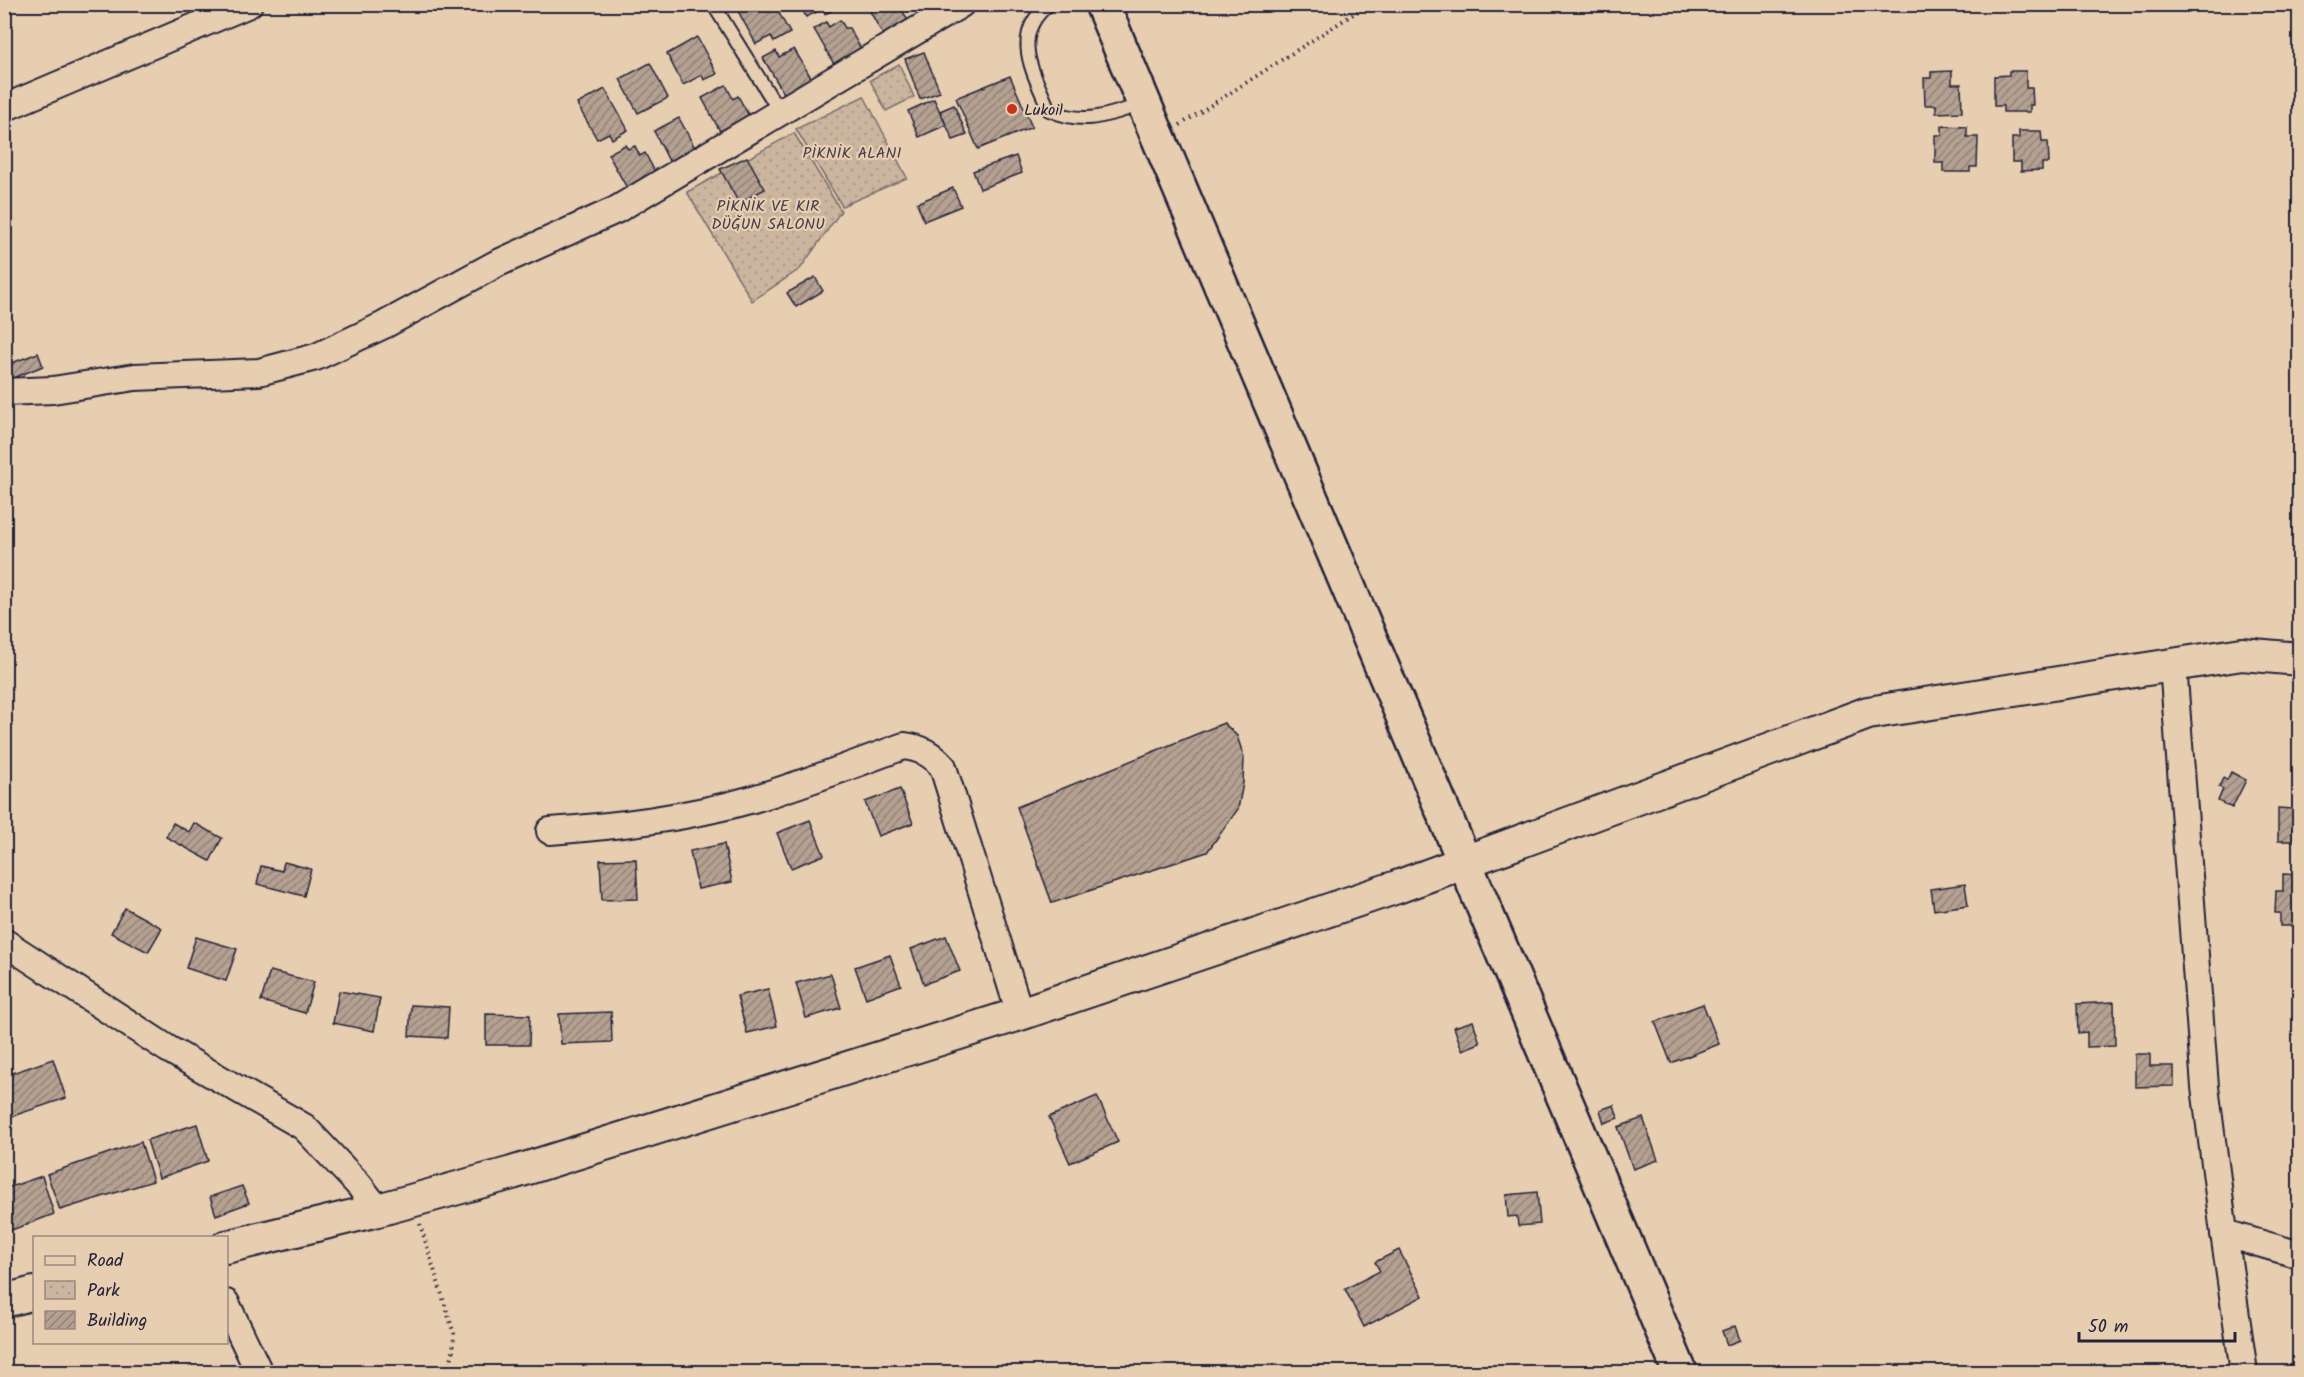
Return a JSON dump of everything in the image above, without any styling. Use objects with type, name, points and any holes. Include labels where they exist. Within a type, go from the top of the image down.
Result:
[{"type":"main road","points":[[1102,4],[1680,1372]]},
{"type":"street","points":[[4,108],[249,4]]},
{"type":"street","points":[[4,392],[53,390],[135,378],[259,372],[282,368],[316,357],[384,325],[496,264],[616,210],[961,4]]},
{"type":"street","points":[[228,1247],[411,1202],[1020,1014],[1465,863],[1868,713],[2242,654],[2300,659]]},
{"type":"street","points":[[2173,665],[2205,1087],[2244,1372]]},
{"type":"street","points":[[550,831],[600,827],[698,812],[751,800],[904,746],[915,747],[931,755],[943,767],[1020,1014]]},
{"type":"street","points":[[4,942],[168,1049],[304,1127],[359,1185],[378,1210]]},
{"type":"street","points":[[2224,1233],[2300,1255]]},
{"type":"street","points":[[4,1301],[33,1293]]},
{"type":"street","points":[[228,1307],[259,1372]]},
{"type":"lane","points":[[713,4],[780,112]]},
{"type":"lane","points":[[1049,4],[1033,23],[1026,46],[1027,58],[1049,110],[1074,118],[1097,119],[1144,104]]},
{"type":"path","points":[[1159,139],[1369,4]]},
{"type":"path","points":[[411,1202],[451,1318],[454,1334],[453,1352],[448,1372]]},
{"type":"green space","points":[[899,64],[914,97],[886,111],[870,80]]},
{"type":"green space","name":"PİKNİK ALANI","points":[[864,96],[907,178],[842,206],[796,129]]},
{"type":"green space","name":"PİKNİK VE KIR DÜĞUN SALONU","points":[[794,133],[841,211],[800,269],[752,301],[687,192]]},
{"type":"building","points":[[750,4],[774,4],[790,33],[774,42],[771,36],[756,44],[738,11]]},
{"type":"building","points":[[800,4],[838,4],[839,7],[825,14],[823,9],[806,17]]},
{"type":"building","points":[[866,4],[899,4],[908,21],[883,35]]},
{"type":"building","points":[[840,20],[845,28],[849,28],[861,49],[834,64],[814,29],[826,22],[829,27]]},
{"type":"building","points":[[697,37],[717,74],[704,80],[702,75],[683,85],[667,54]]},
{"type":"building","points":[[794,49],[813,81],[786,97],[763,58],[776,51],[779,57]]},
{"type":"building","points":[[924,52],[940,92],[920,99],[905,59]]},
{"type":"building","points":[[650,63],[668,98],[638,113],[620,79]]},
{"type":"building","points":[[1952,71],[1952,84],[1961,84],[1962,112],[1936,113],[1936,105],[1925,105],[1924,78],[1931,78],[1931,72]]},
{"type":"building","points":[[2009,71],[2026,71],[2026,88],[2032,88],[2033,105],[2030,105],[2030,112],[2003,112],[2003,106],[1994,106],[1994,76],[2009,75]]},
{"type":"building","points":[[1010,76],[1032,127],[978,149],[956,98]]},
{"type":"building","points":[[726,85],[733,99],[738,96],[749,116],[720,131],[702,98]]},
{"type":"building","points":[[605,89],[628,130],[612,139],[609,133],[597,139],[577,104]]},
{"type":"building","points":[[934,99],[946,125],[919,137],[908,111]]},
{"type":"building","points":[[954,105],[967,135],[953,140],[940,111]]},
{"type":"building","points":[[679,118],[695,148],[669,161],[654,131]]},
{"type":"building","points":[[1942,126],[1967,127],[1967,137],[1978,137],[1977,167],[1970,167],[1970,172],[1943,172],[1943,163],[1935,163],[1935,135],[1942,135]]},
{"type":"building","points":[[2019,131],[2041,131],[2042,142],[2048,142],[2049,163],[2042,163],[2042,170],[2021,171],[2021,162],[2012,162],[2012,138],[2019,138]]},
{"type":"building","points":[[625,145],[628,149],[635,146],[640,156],[645,153],[655,172],[627,188],[608,154]]},
{"type":"building","points":[[1016,156],[1022,173],[980,189],[973,171]]},
{"type":"building","points":[[747,157],[765,189],[739,203],[720,169]]},
{"type":"building","points":[[953,188],[961,206],[924,221],[917,203]]},
{"type":"building","points":[[815,277],[823,291],[796,307],[787,293]]},
{"type":"building","points":[[38,353],[43,366],[8,380],[4,366]]},
{"type":"building","points":[[1224,723],[1237,736],[1244,757],[1243,783],[1238,809],[1207,852],[1052,903],[1017,807]]},
{"type":"building","points":[[2231,772],[2246,780],[2232,808],[2218,801],[2223,789],[2219,787],[2223,778],[2227,780]]},
{"type":"building","points":[[900,789],[913,823],[878,836],[865,802]]},
{"type":"building","points":[[2293,804],[2300,804],[2300,841],[2278,841],[2278,808],[2293,809]]},
{"type":"building","points":[[810,820],[824,855],[791,868],[777,833]]},
{"type":"building","points":[[173,823],[189,832],[194,823],[222,838],[210,861],[166,837]]},
{"type":"building","points":[[724,844],[732,882],[698,889],[690,851]]},
{"type":"building","points":[[636,859],[638,899],[602,900],[600,860]]},
{"type":"building","points":[[284,862],[311,869],[304,896],[257,884],[261,866],[282,871]]},
{"type":"building","points":[[2283,874],[2300,875],[2300,926],[2280,926],[2280,913],[2275,913],[2276,891],[2283,891]]},
{"type":"building","points":[[1965,884],[1968,905],[1934,910],[1931,889]]},
{"type":"building","points":[[125,908],[162,928],[148,952],[111,933]]},
{"type":"building","points":[[946,936],[960,971],[924,984],[911,949]]},
{"type":"building","points":[[196,937],[237,949],[226,981],[186,968]]},
{"type":"building","points":[[890,955],[901,985],[866,998],[855,967]]},
{"type":"building","points":[[270,971],[314,982],[305,1013],[261,1001]]},
{"type":"building","points":[[831,974],[841,1008],[806,1018],[796,983]]},
{"type":"building","points":[[768,989],[777,1026],[747,1033],[737,996]]},
{"type":"building","points":[[339,991],[380,998],[374,1031],[333,1023]]},
{"type":"building","points":[[2114,1002],[2115,1046],[2087,1047],[2087,1032],[2078,1033],[2077,1004]]},
{"type":"building","points":[[1703,1004],[1719,1044],[1671,1063],[1655,1022]]},
{"type":"building","points":[[411,1005],[449,1007],[447,1038],[409,1036]]},
{"type":"building","points":[[611,1012],[612,1042],[561,1044],[559,1014]]},
{"type":"building","points":[[486,1014],[530,1015],[529,1045],[486,1045]]},
{"type":"building","points":[[1473,1021],[1480,1043],[1462,1050],[1454,1027]]},
{"type":"building","points":[[2135,1054],[2150,1054],[2150,1066],[2174,1066],[2174,1086],[2135,1087]]},
{"type":"building","points":[[53,1059],[66,1098],[4,1119],[4,1076]]},
{"type":"building","points":[[1097,1096],[1118,1142],[1070,1163],[1049,1117]]},
{"type":"building","points":[[1614,1105],[1618,1118],[1604,1123],[1600,1110]]},
{"type":"building","points":[[1643,1118],[1658,1160],[1633,1169],[1618,1127]]},
{"type":"building","points":[[197,1124],[208,1161],[159,1178],[147,1140]]},
{"type":"building","points":[[141,1142],[153,1181],[60,1210],[47,1174]]},
{"type":"building","points":[[42,1176],[54,1214],[4,1233],[4,1189]]},
{"type":"building","points":[[242,1186],[249,1203],[216,1215],[210,1197]]},
{"type":"building","points":[[1537,1192],[1540,1224],[1518,1226],[1517,1216],[1508,1217],[1506,1195]]},
{"type":"building","points":[[1399,1250],[1423,1296],[1364,1327],[1345,1289],[1380,1271],[1375,1262]]},
{"type":"building","points":[[1735,1326],[1740,1340],[1727,1345],[1722,1331]]},
{"type":"place","name":"Lukoil","points":[[1012,109]]}]
